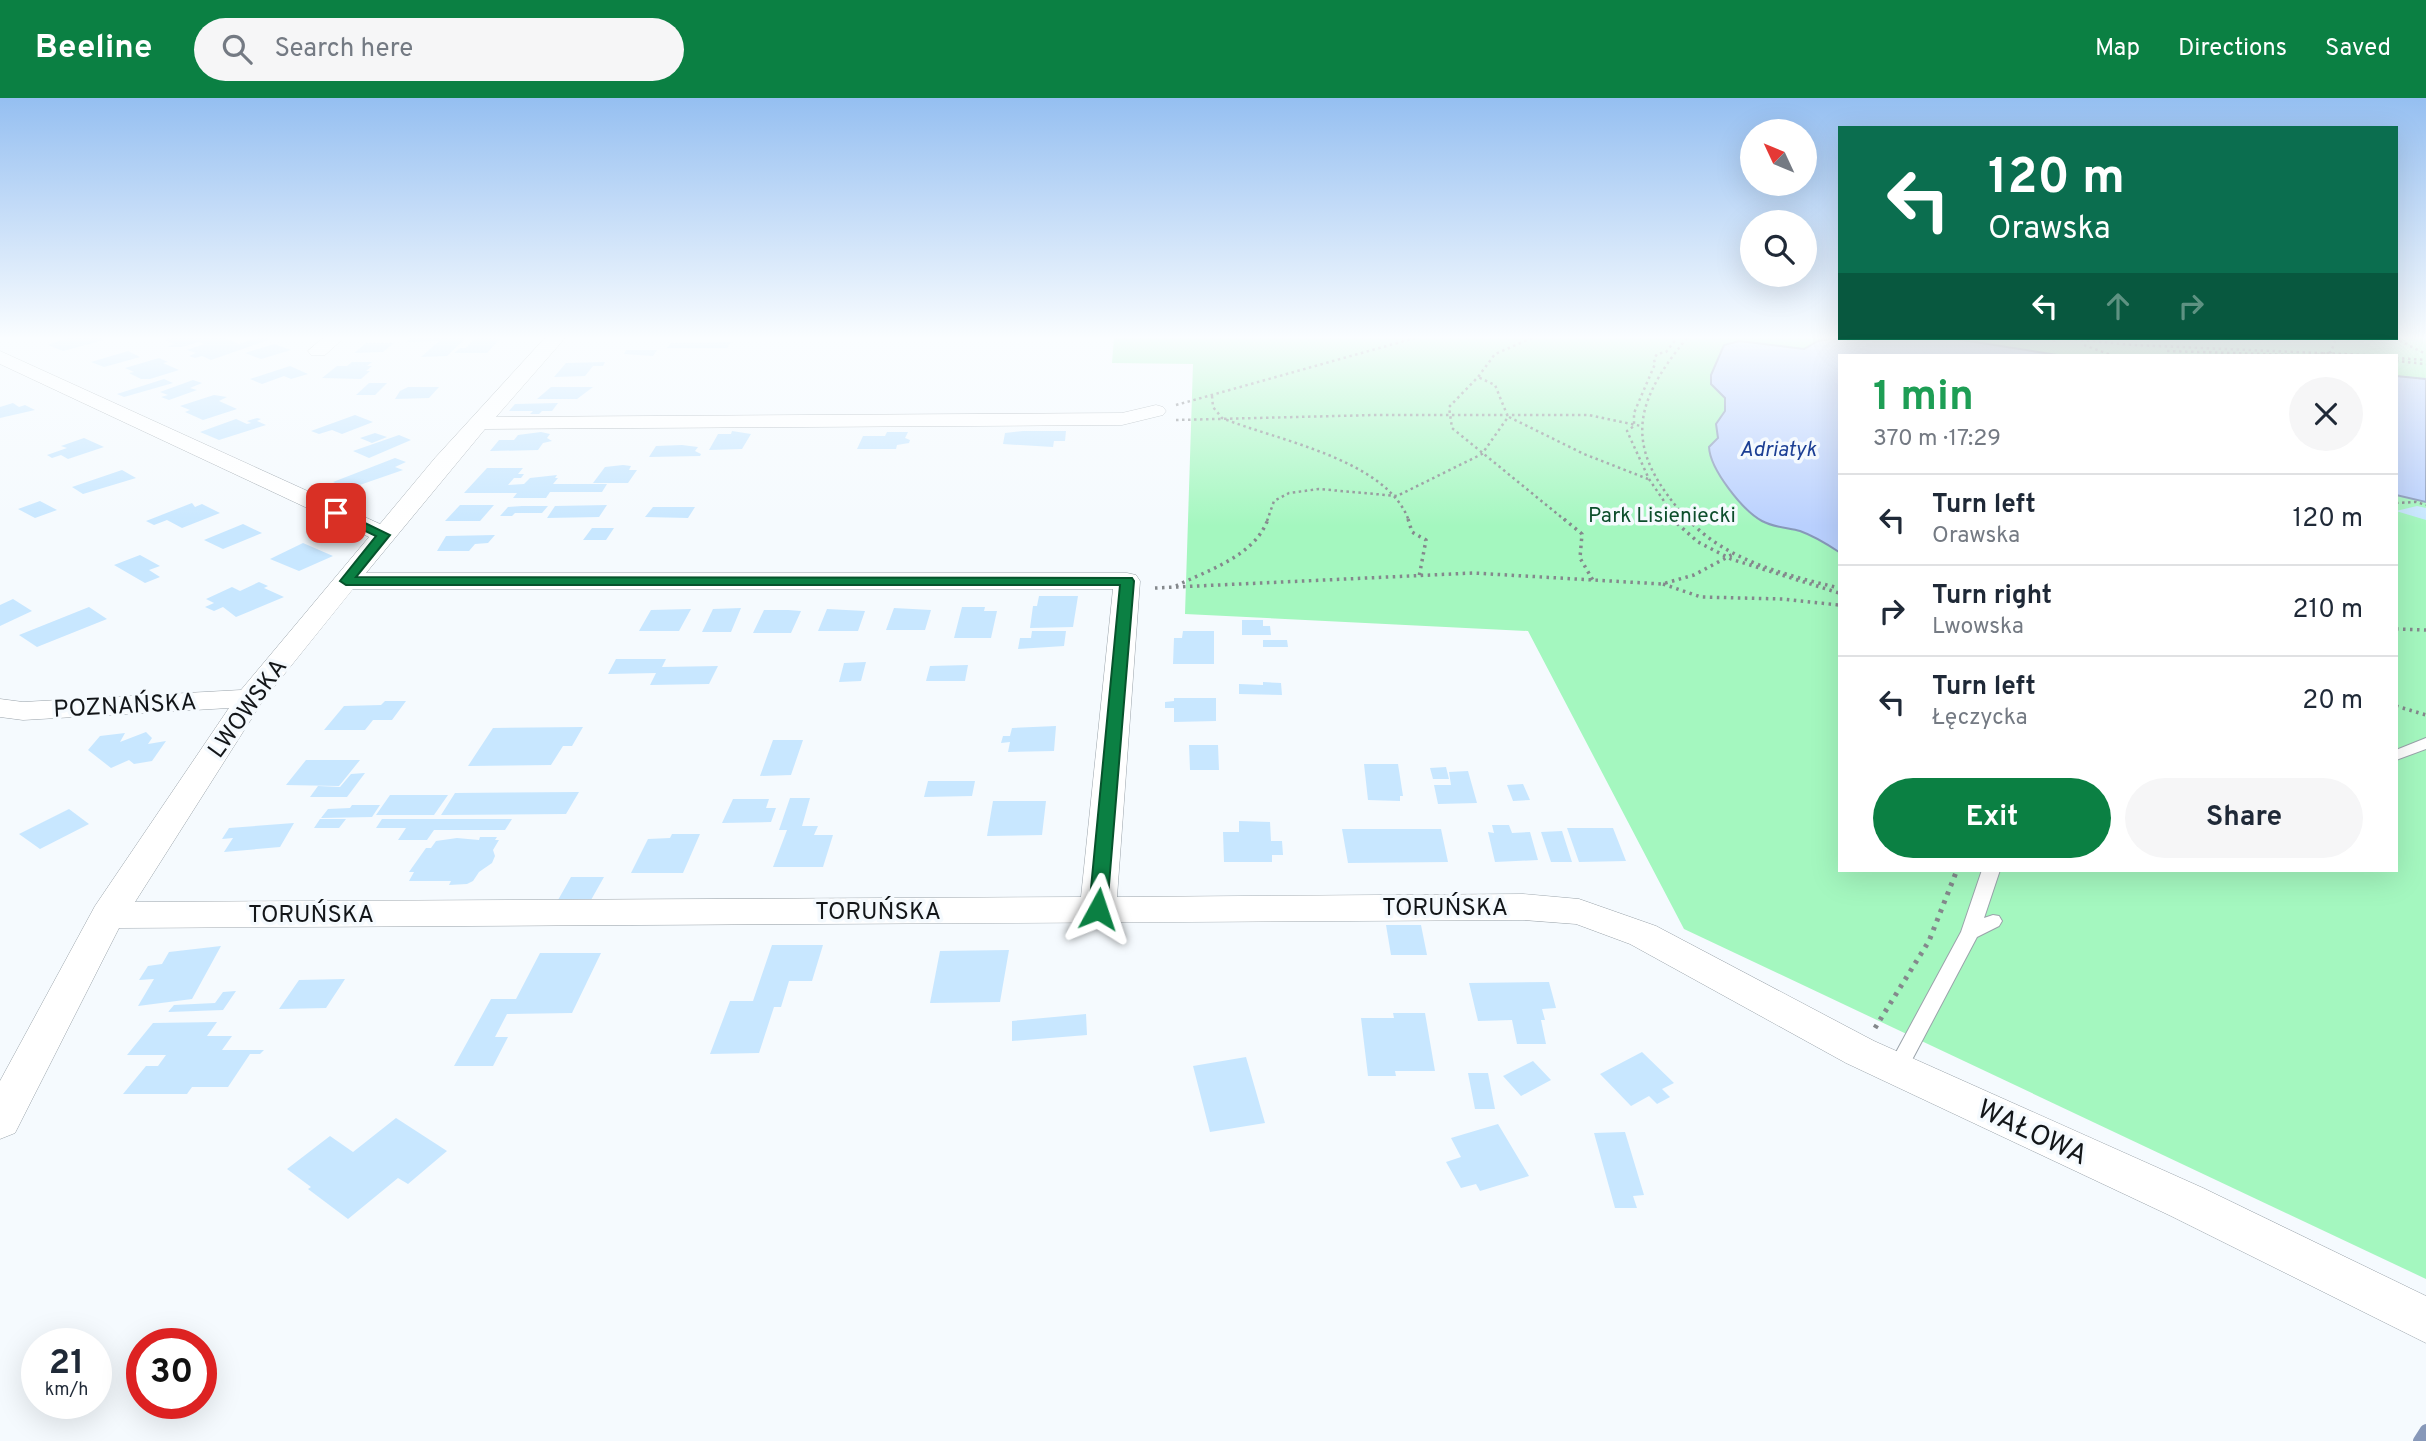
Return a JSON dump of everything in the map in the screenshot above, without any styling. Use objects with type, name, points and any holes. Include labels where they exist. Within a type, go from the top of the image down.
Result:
[{"type":"street","points":[[94,401],[384,535]]},
{"type":"street","name":"LWOWSKA","points":[[3,1109],[108,915],[250,698],[443,463],[501,401]]},
{"type":"street","points":[[481,423],[1122,419],[1156,411]]},
{"type":"street","points":[[346,581],[1127,581],[1098,909]]},
{"type":"street","name":"POZNAŃSKA","points":[[0,708],[23,711],[250,698]]},
{"type":"street","name":"TORUŃSKA","points":[[108,915],[1523,907],[1579,912],[1643,935]]},
{"type":"street","name":"WAŁOWA","points":[[1643,935],[1878,1061],[2187,1202],[2426,1320]]},
{"type":"lane","points":[[2398,754],[2426,743]]},
{"type":"lane","points":[[1878,1061],[1970,932],[1990,872]]},
{"type":"lane","points":[[1970,932],[1993,921]]},
{"type":"path","points":[[1156,411],[1195,401]]},
{"type":"path","points":[[1212,401],[1213,407],[1222,418],[1366,474],[1396,496],[1409,520],[1412,533],[1426,540],[1419,577]]},
{"type":"path","points":[[1455,401],[1449,407],[1452,428],[1582,534],[1580,558],[1594,582]]},
{"type":"path","points":[[1501,401],[1508,417],[1584,454],[1659,481]]},
{"type":"path","points":[[1634,426],[1634,412],[1639,401]]},
{"type":"path","points":[[1648,401],[1641,426],[1646,457],[1677,507],[1702,533],[1735,553],[1782,571],[1838,587]]},
{"type":"path","points":[[1156,411],[1177,420],[1589,415],[1641,426]]},
{"type":"path","points":[[1172,589],[1244,551],[1264,533],[1274,501],[1289,493],[1319,489],[1396,496],[1482,454],[1508,417]]},
{"type":"path","points":[[1634,426],[1627,431],[1628,438],[1634,441],[1639,461],[1672,513],[1671,518],[1677,526],[1711,549],[1729,557],[1819,589],[1838,593]]},
{"type":"path","points":[[2398,503],[2416,502],[2426,505]]},
{"type":"path","points":[[1662,584],[1694,575],[1735,553]]},
{"type":"path","points":[[1126,587],[1172,589],[1473,573],[1662,584],[1701,597],[1783,599],[1838,605]]},
{"type":"path","points":[[2398,629],[2426,630]]},
{"type":"path","points":[[2398,707],[2426,715]]},
{"type":"path","points":[[1878,1061],[1956,872]]},
{"type":"green space","name":"Park Lisieniecki","points":[[1192,401],[1838,401],[1838,872],[2398,872],[2398,401],[2426,401],[2426,1279],[1684,929],[1528,631],[1185,614]]},
{"type":"water","name":"Adriatyk","points":[[1725,401],[1838,401],[1838,551],[1800,531],[1762,521],[1737,499],[1715,466],[1709,447],[1718,438],[1716,424],[1725,411]]},
{"type":"water","points":[[2398,401],[2426,401],[2426,502],[2398,495]]},
{"type":"building","points":[[196,401],[220,401],[237,409],[203,420],[185,412],[190,410],[180,406]]},
{"type":"building","points":[[13,403],[35,410],[0,418],[0,407]]},
{"type":"building","points":[[558,403],[552,411],[542,411],[539,414],[530,414],[533,411],[509,411],[515,404]]},
{"type":"building","points":[[355,415],[373,422],[342,434],[332,430],[319,434],[311,431]]},
{"type":"building","points":[[236,419],[247,424],[251,423],[247,421],[261,419],[257,421],[266,425],[219,440],[200,432]]},
{"type":"building","points":[[732,431],[751,434],[742,449],[709,450],[718,434],[731,434]]},
{"type":"building","points":[[1066,431],[1065,441],[1054,441],[1053,447],[1003,444],[1005,433]]},
{"type":"building","points":[[541,432],[550,434],[547,438],[552,441],[543,443],[538,450],[490,451],[499,440],[514,440],[518,435]]},
{"type":"building","points":[[887,432],[908,432],[905,438],[910,440],[909,443],[897,445],[896,449],[857,449],[863,436],[885,436]]},
{"type":"building","points":[[375,433],[387,437],[372,443],[360,438]]},
{"type":"building","points":[[399,435],[411,440],[369,458],[353,451]]},
{"type":"building","points":[[84,438],[104,447],[68,459],[61,455],[52,458],[47,455],[67,448],[61,446]]},
{"type":"building","points":[[656,446],[698,447],[695,451],[701,454],[700,456],[649,457]]},
{"type":"building","points":[[395,458],[406,462],[395,467],[403,470],[348,489],[333,482]]},
{"type":"building","points":[[631,466],[629,470],[637,470],[628,483],[593,483],[605,467]]},
{"type":"building","points":[[487,468],[523,468],[518,474],[524,474],[521,478],[514,478],[508,485],[524,484],[530,478],[557,475],[555,478],[558,478],[553,484],[607,484],[602,492],[550,492],[546,498],[513,498],[517,493],[464,493]]},
{"type":"building","points":[[122,470],[136,478],[83,494],[72,487]]},
{"type":"building","points":[[40,501],[57,510],[35,518],[18,509]]},
{"type":"building","points":[[192,503],[195,507],[202,504],[220,513],[182,528],[167,520],[154,525],[146,521]]},
{"type":"building","points":[[460,505],[494,505],[480,521],[445,521]]},
{"type":"building","points":[[607,505],[599,517],[547,518],[555,506]]},
{"type":"building","points":[[548,506],[542,513],[500,516],[508,507]]},
{"type":"building","points":[[2417,506],[2426,508],[2426,520],[2398,512]]},
{"type":"building","points":[[653,507],[695,507],[688,518],[645,517]]},
{"type":"building","points":[[243,524],[262,533],[223,549],[204,540]]},
{"type":"building","points":[[592,528],[614,528],[606,540],[583,540]]},
{"type":"building","points":[[495,535],[488,543],[475,544],[469,551],[437,551],[446,536]]},
{"type":"building","points":[[303,543],[333,556],[299,571],[270,559]]},
{"type":"building","points":[[140,555],[160,566],[149,570],[160,577],[145,583],[114,565]]},
{"type":"building","points":[[259,582],[268,586],[264,588],[284,597],[236,617],[223,607],[214,611],[205,607],[214,603],[206,599],[232,587],[240,591]]},
{"type":"building","points":[[1039,596],[1078,596],[1073,627],[1030,628],[1033,606],[1037,606]]},
{"type":"building","points":[[13,599],[32,611],[0,626],[0,605]]},
{"type":"building","points":[[89,607],[107,619],[37,647],[19,635]]},
{"type":"building","points":[[962,607],[985,607],[984,611],[997,611],[991,638],[954,638]]},
{"type":"building","points":[[741,608],[731,632],[702,632],[713,609]]},
{"type":"building","points":[[894,608],[931,610],[925,630],[886,630]]},
{"type":"building","points":[[691,609],[679,631],[639,631],[651,610]]},
{"type":"building","points":[[827,609],[865,611],[858,631],[818,631]]},
{"type":"building","points":[[764,610],[801,611],[791,633],[753,633]]},
{"type":"building","points":[[1242,620],[1263,620],[1263,626],[1270,626],[1271,635],[1242,635]]},
{"type":"building","points":[[1032,631],[1066,631],[1064,646],[1018,649],[1020,638],[1031,638]]},
{"type":"building","points":[[1183,631],[1214,631],[1214,664],[1173,664],[1174,638],[1182,638]]},
{"type":"building","points":[[1263,640],[1287,640],[1288,647],[1263,647]]},
{"type":"building","points":[[616,659],[666,659],[662,667],[718,666],[709,684],[650,685],[656,673],[608,674]]},
{"type":"building","points":[[866,662],[861,681],[839,682],[844,663]]},
{"type":"building","points":[[968,665],[965,681],[926,681],[930,666]]},
{"type":"building","points":[[1263,682],[1281,683],[1282,695],[1239,694],[1239,684],[1263,685]]},
{"type":"building","points":[[1174,698],[1216,698],[1216,721],[1174,722],[1174,708],[1165,708],[1165,702],[1174,701]]},
{"type":"building","points":[[385,701],[406,701],[392,720],[373,720],[365,730],[324,730],[344,706],[381,705]]},
{"type":"building","points":[[1056,726],[1054,751],[1008,752],[1010,742],[1001,743],[1003,736],[1010,736],[1012,728]]},
{"type":"building","points":[[583,727],[572,746],[563,746],[551,765],[468,766],[493,728]]},
{"type":"building","points":[[146,732],[152,738],[148,744],[166,741],[152,761],[134,764],[129,760],[111,768],[88,750],[100,736],[125,733],[120,742]]},
{"type":"building","points":[[773,740],[803,740],[791,775],[760,776]]},
{"type":"building","points":[[1189,745],[1218,745],[1219,770],[1190,770]]},
{"type":"building","points":[[306,760],[360,760],[339,786],[286,785]]},
{"type":"building","points":[[1364,764],[1398,764],[1403,796],[1400,796],[1400,801],[1368,800]]},
{"type":"building","points":[[1446,767],[1449,779],[1433,779],[1430,768]]},
{"type":"building","points":[[1468,771],[1477,803],[1438,804],[1434,785],[1451,785],[1449,772]]},
{"type":"building","points":[[365,773],[347,797],[310,797],[318,786],[340,787],[351,774]]},
{"type":"building","points":[[928,781],[975,781],[972,796],[924,797]]},
{"type":"building","points":[[1523,784],[1530,800],[1513,801],[1507,785]]},
{"type":"building","points":[[579,792],[566,814],[441,815],[455,793]]},
{"type":"building","points":[[390,795],[448,795],[434,815],[376,815]]},
{"type":"building","points":[[790,798],[810,798],[802,826],[818,826],[814,835],[833,835],[823,867],[773,867],[787,830],[779,830]]},
{"type":"building","points":[[733,799],[769,799],[766,808],[776,808],[771,822],[722,823]]},
{"type":"building","points":[[993,801],[1046,801],[1042,835],[987,836]]},
{"type":"building","points":[[352,805],[380,805],[372,817],[321,818],[328,809],[350,808]]},
{"type":"building","points":[[69,809],[89,824],[40,849],[19,834]]},
{"type":"building","points":[[320,819],[346,819],[339,828],[314,828]]},
{"type":"building","points":[[382,819],[512,819],[505,830],[434,830],[427,840],[398,840],[406,828],[376,828]]},
{"type":"building","points":[[1239,821],[1270,822],[1271,841],[1282,841],[1283,855],[1272,855],[1272,862],[1224,862],[1223,832],[1239,832]]},
{"type":"building","points":[[294,823],[280,847],[224,852],[233,838],[222,839],[229,828]]},
{"type":"building","points":[[1492,825],[1509,825],[1512,833],[1530,832],[1538,860],[1495,862],[1488,832],[1494,833]]},
{"type":"building","points":[[1567,828],[1613,828],[1626,861],[1579,862]]},
{"type":"building","points":[[1342,829],[1441,829],[1448,862],[1348,863]]},
{"type":"building","points":[[1562,831],[1572,862],[1551,862],[1541,832]]},
{"type":"building","points":[[672,834],[700,834],[683,873],[631,873],[648,839],[670,838]]},
{"type":"building","points":[[480,837],[497,837],[495,840],[499,840],[493,850],[495,856],[492,863],[479,872],[473,881],[449,885],[451,881],[409,881],[414,872],[409,872],[426,848],[431,848],[436,841],[457,838],[479,840]]},
{"type":"building","points":[[571,877],[604,877],[591,900],[558,900]]},
{"type":"building","points":[[1386,925],[1421,925],[1427,955],[1391,955]]},
{"type":"building","points":[[772,945],[823,945],[812,981],[789,981],[781,1007],[774,1007],[759,1053],[710,1054],[730,1001],[753,1001]]},
{"type":"building","points":[[221,946],[192,999],[138,1006],[154,979],[139,980],[148,966],[162,964],[169,952]]},
{"type":"building","points":[[1009,950],[1000,1002],[930,1003],[940,951]]},
{"type":"building","points":[[540,953],[601,953],[572,1013],[507,1014],[495,1037],[508,1037],[493,1066],[454,1066],[491,999],[516,999]]},
{"type":"building","points":[[345,979],[326,1008],[279,1009],[299,980]]},
{"type":"building","points":[[1549,982],[1556,1008],[1542,1009],[1545,1020],[1541,1020],[1546,1044],[1517,1044],[1512,1020],[1478,1021],[1469,983]]},
{"type":"building","points":[[236,991],[223,1010],[168,1012],[174,1005],[215,1003],[223,992]]},
{"type":"building","points":[[1393,1013],[1425,1013],[1435,1071],[1395,1071],[1396,1076],[1368,1076],[1361,1018],[1394,1018]]},
{"type":"building","points":[[1086,1014],[1087,1035],[1012,1041],[1012,1021]]},
{"type":"building","points":[[217,1022],[207,1036],[232,1036],[222,1050],[264,1050],[260,1054],[250,1054],[228,1087],[192,1087],[187,1094],[123,1094],[146,1066],[158,1066],[166,1055],[127,1055],[153,1023]]},
{"type":"building","points":[[1642,1052],[1674,1083],[1662,1089],[1670,1097],[1657,1104],[1649,1096],[1631,1106],[1600,1074]]},
{"type":"building","points":[[1246,1057],[1265,1123],[1210,1132],[1193,1066]]},
{"type":"building","points":[[1533,1061],[1551,1080],[1521,1096],[1503,1076]]},
{"type":"building","points":[[1468,1073],[1488,1073],[1495,1109],[1475,1109]]},
{"type":"building","points":[[396,1118],[447,1151],[408,1184],[398,1178],[348,1219],[308,1189],[311,1187],[287,1169],[330,1136],[353,1152]]},
{"type":"building","points":[[1498,1124],[1529,1176],[1480,1191],[1476,1184],[1461,1188],[1446,1162],[1461,1157],[1451,1138]]},
{"type":"building","points":[[1625,1132],[1644,1195],[1633,1196],[1637,1208],[1615,1208],[1594,1133]]},
{"type":"waterway","points":[[2419,1441],[2426,1430]]},
{"type":"route","points":[[336,513],[384,535],[346,581],[1127,581],[1098,909]]}]
